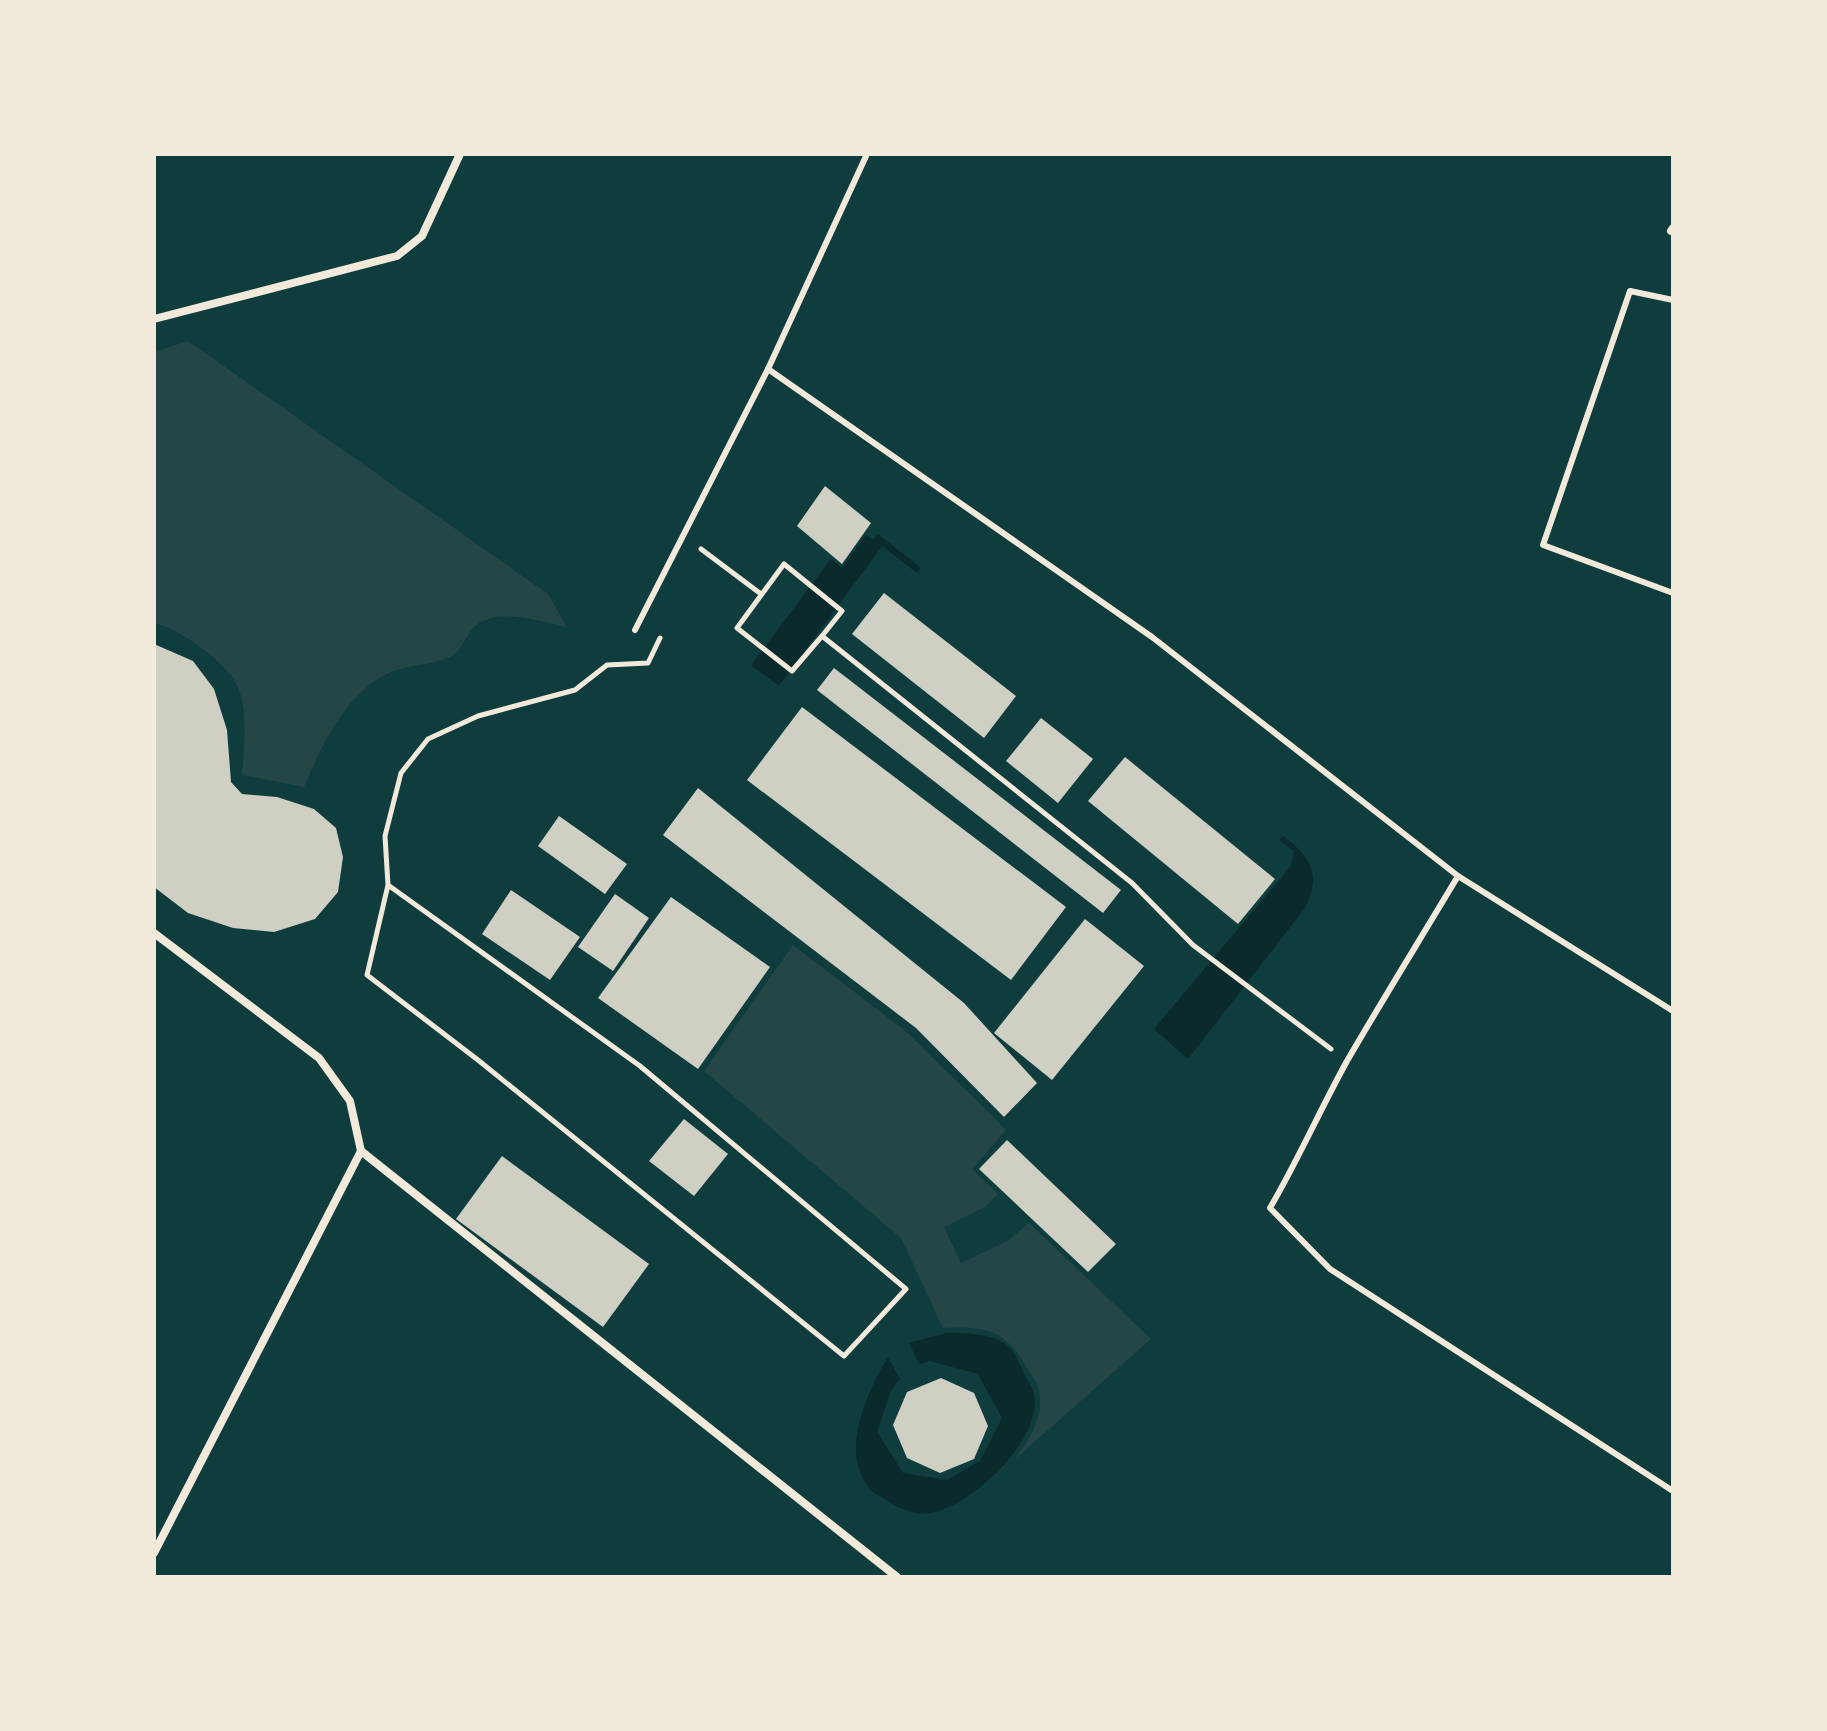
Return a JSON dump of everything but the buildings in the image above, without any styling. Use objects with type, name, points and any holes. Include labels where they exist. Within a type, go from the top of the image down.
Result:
[{"type":"street","points":[[154,319],[397,256],[422,236],[460,154]]},
{"type":"street","points":[[154,933],[319,1058],[350,1101],[361,1151],[897,1577]]},
{"type":"street","points":[[154,1553],[361,1151]]},
{"type":"lane","points":[[635,630],[768,369],[867,154]]},
{"type":"lane","points":[[1673,300],[1630,291],[1543,545],[1673,593]]},
{"type":"lane","points":[[768,369],[1152,637],[1458,876],[1673,1011]]},
{"type":"lane","points":[[1458,876],[1347,1061],[1270,1208],[1330,1269],[1673,1491]]},
{"type":"path","points":[[701,548],[761,594]]},
{"type":"path","points":[[784,564],[842,611],[792,671],[737,628],[761,594],[784,564]]},
{"type":"path","points":[[822,636],[1132,883],[1193,945],[1347,1061]]},
{"type":"path","points":[[388,885],[640,1066],[906,1289],[844,1356],[478,1060],[367,975],[388,885],[385,836],[401,773],[428,739],[478,716],[575,690],[607,665]]},
{"type":"shaded area","points":[[188,341],[548,594],[567,627],[506,616],[482,621],[473,628],[454,655],[437,662],[397,670],[365,689],[339,718],[304,787],[242,775],[243,707],[233,678],[202,648],[154,623],[154,352]]},
{"type":"shaded area","points":[[878,534],[921,568],[917,573],[882,546],[779,686],[751,665],[831,559],[842,568],[866,535],[873,540]]},
{"type":"shaded area","points":[[1283,836],[1301,851],[1311,868],[1312,886],[1305,908],[1188,1059],[1154,1029],[1291,866],[1294,851],[1279,840]]},
{"type":"shaded area","points":[[793,945],[908,1033],[1006,1130],[972,1169],[998,1194],[985,1207],[944,1227],[961,1263],[1009,1240],[1029,1223],[1151,1339],[1014,1460],[1034,1428],[1040,1409],[1037,1385],[1019,1355],[1003,1338],[993,1333],[971,1328],[943,1328],[901,1238],[704,1071]]},
{"type":"shaded area","points":[[946,1333],[989,1337],[1010,1348],[1032,1389],[1034,1409],[1029,1428],[1017,1448],[984,1484],[947,1508],[918,1513],[895,1505],[870,1489],[856,1458],[856,1440],[865,1404],[888,1357],[900,1379],[891,1390],[877,1432],[903,1473],[947,1480],[980,1461],[1002,1418],[978,1374],[930,1361],[919,1364],[909,1343]]}]
